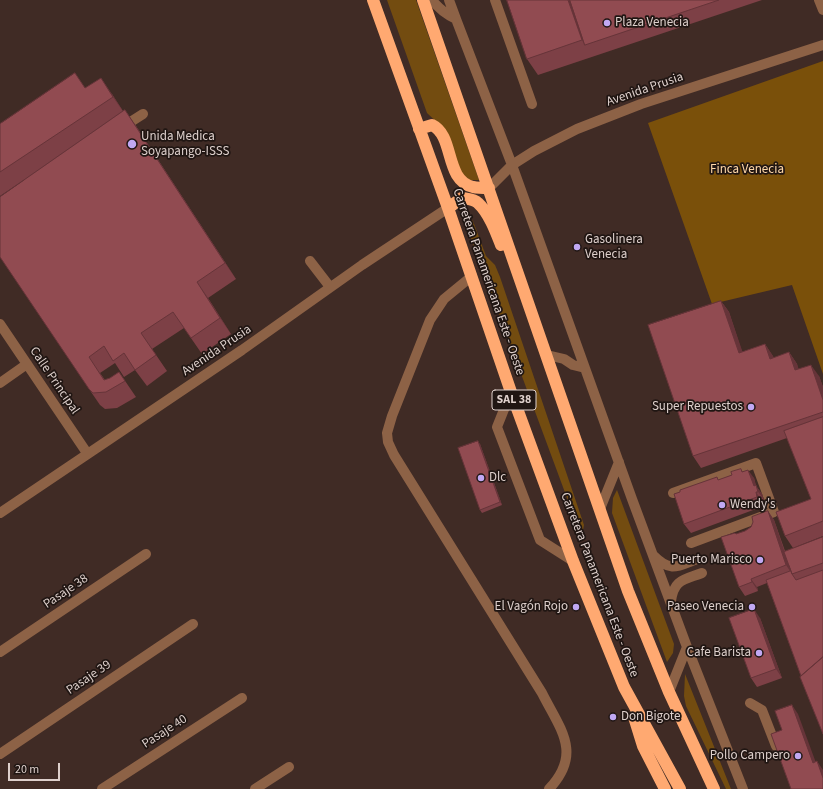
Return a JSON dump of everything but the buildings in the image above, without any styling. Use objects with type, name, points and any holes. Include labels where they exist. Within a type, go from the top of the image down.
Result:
[{"type":"highway","name":"Carretera Panamericana Este - Oeste","points":[[373,0],[472,276],[511,392],[573,561],[624,687],[680,789]]},
{"type":"highway","name":"Carretera Panamericana Este - Oeste","points":[[423,0],[628,591],[669,692],[714,789]]},
{"type":"highway","points":[[419,129],[432,125],[438,128],[442,134],[457,177],[474,188],[489,188]]},
{"type":"highway","points":[[448,208],[462,198],[470,199],[477,202],[486,213],[496,234],[538,349],[547,355]]},
{"type":"highway","points":[[624,687],[643,746],[665,789]]},
{"type":"street","points":[[432,0],[439,9],[456,19]]},
{"type":"street","points":[[449,0],[512,164],[687,647],[743,789]]},
{"type":"street","points":[[495,0],[532,104]]},
{"type":"street","points":[[819,0],[823,10]]},
{"type":"street","name":"Avenida Prusia","points":[[489,188],[512,164],[577,129],[608,116],[823,45]]},
{"type":"street","points":[[111,135],[143,114]]},
{"type":"street","name":"Avenida Prusia","points":[[0,513],[242,350],[330,287],[448,208]]},
{"type":"street","points":[[310,261],[330,287]]},
{"type":"street","points":[[472,276],[444,299],[430,320],[392,416],[387,433],[388,442],[394,455],[542,693],[562,733],[566,744],[567,756],[565,765],[561,774],[549,789]]},
{"type":"street","name":"Calle Principal","points":[[0,324],[87,453]]},
{"type":"street","points":[[547,355],[564,359],[573,365],[585,368]]},
{"type":"street","points":[[0,383],[27,364]]},
{"type":"street","points":[[511,392],[497,427],[540,540],[573,561]]},
{"type":"street","points":[[600,509],[619,462]]},
{"type":"street","points":[[673,493],[756,463],[759,470],[774,512],[692,543]]},
{"type":"street","name":"Pasaje 38","points":[[0,652],[146,554]]},
{"type":"street","points":[[653,555],[663,564],[673,567],[697,559]]},
{"type":"street","points":[[671,603],[672,591],[676,584],[702,573]]},
{"type":"street","name":"Pasaje 39","points":[[0,754],[193,624]]},
{"type":"street","points":[[669,692],[687,647]]},
{"type":"street","name":"Pasaje 40","points":[[102,789],[242,698]]},
{"type":"street","points":[[750,703],[762,710],[780,755]]},
{"type":"street","points":[[255,789],[289,767]]},
{"type":"shaded area","points":[[387,0],[416,0],[479,180],[470,180],[459,169],[444,129],[427,113]]},
{"type":"shaded area","points":[[470,219],[473,221],[486,256],[495,265],[500,277],[584,525],[583,530],[577,525],[466,225],[466,221]]},
{"type":"shaded area","points":[[617,490],[674,644],[673,653],[667,662],[612,513],[613,498]]},
{"type":"shaded area","points":[[685,674],[731,789],[726,789],[686,706],[684,696]]},
{"type":"green space","name":"Finca Venecia","points":[[823,61],[823,374],[792,285],[712,304],[648,123]]},
{"type":"place","name":"Plaza Venecia","points":[[607,23]]},
{"type":"place","name":"Unida Medica Soyapango-ISSS","points":[[132,144]]},
{"type":"place","name":"Gasolinera Venecia","points":[[577,247]]},
{"type":"place","name":"Super Repuestos","points":[[751,407]]},
{"type":"place","name":"Dlc","points":[[481,478]]},
{"type":"place","name":"Wendy's","points":[[722,505]]},
{"type":"place","name":"Puerto Marisco","points":[[760,560]]},
{"type":"place","name":"El Vagón Rojo","points":[[576,607]]},
{"type":"place","name":"Paseo Venecia","points":[[752,607]]},
{"type":"place","name":"Cafe Barista","points":[[759,653]]},
{"type":"place","name":"Don Bigote","points":[[613,717]]},
{"type":"place","name":"Pollo Campero","points":[[798,756]]}]
